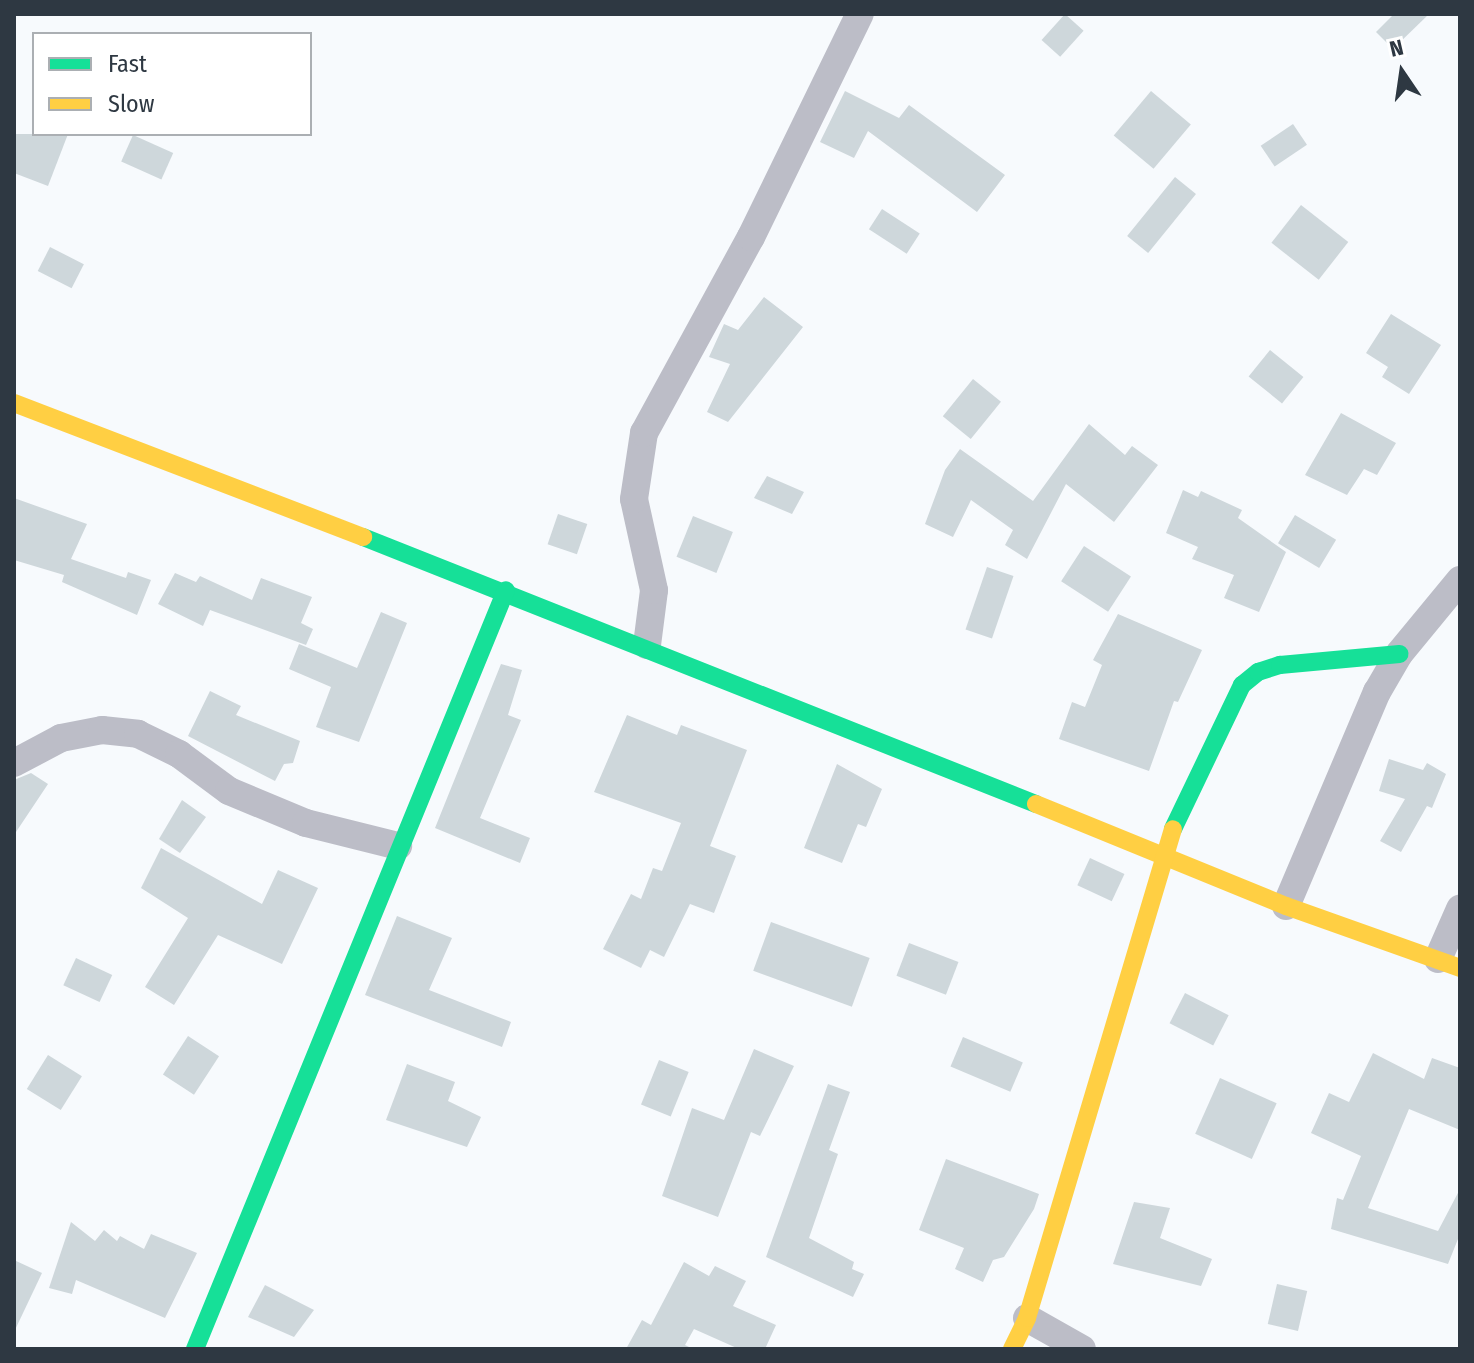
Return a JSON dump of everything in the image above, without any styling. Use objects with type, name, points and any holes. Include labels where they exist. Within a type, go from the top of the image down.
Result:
[{"type":"street","points":[[647,645],[654,590],[634,499],[644,433],[751,237],[860,14]]},
{"type":"street","points":[[14,403],[647,645],[1162,851],[1286,906],[1449,963],[1460,909]]},
{"type":"street","points":[[1286,906],[1377,692],[1399,654],[1460,580]]},
{"type":"street","points":[[195,1349],[398,846],[506,590]]},
{"type":"street","points":[[1012,1349],[1027,1318],[1162,851],[1242,685],[1258,672],[1280,665],[1399,654]]},
{"type":"street","points":[[14,763],[61,738],[102,730],[138,734],[179,754],[229,791],[306,823],[398,846]]},
{"type":"street","points":[[1027,1318],[1082,1349]]},
{"type":"building","points":[[1065,14],[1084,31],[1060,57],[1042,40]]},
{"type":"building","points":[[1394,14],[1429,14],[1393,49],[1376,32]]},
{"type":"building","points":[[845,91],[899,118],[909,105],[1005,175],[977,212],[868,131],[854,158],[820,142]]},
{"type":"building","points":[[1151,91],[1191,124],[1154,169],[1114,135]]},
{"type":"building","points":[[1293,124],[1307,145],[1275,167],[1261,146]]},
{"type":"building","points":[[14,134],[67,136],[48,186],[14,173]]},
{"type":"building","points":[[133,136],[173,153],[161,179],[121,161]]},
{"type":"building","points":[[1175,177],[1196,194],[1148,253],[1127,236]]},
{"type":"building","points":[[1301,205],[1348,242],[1319,280],[1271,243]]},
{"type":"building","points":[[882,209],[920,234],[907,254],[869,229]]},
{"type":"building","points":[[50,247],[84,264],[72,288],[38,271]]},
{"type":"building","points":[[764,297],[803,327],[728,422],[707,412],[730,364],[709,357],[724,324],[738,330]]},
{"type":"building","points":[[1391,314],[1441,345],[1409,394],[1382,377],[1388,367],[1366,353]]},
{"type":"building","points":[[1270,350],[1303,377],[1282,403],[1249,376]]},
{"type":"building","points":[[973,379],[1001,402],[971,439],[943,416]]},
{"type":"building","points":[[1341,413],[1396,443],[1377,475],[1364,469],[1347,495],[1305,475]]},
{"type":"building","points":[[1089,424],[1125,455],[1132,446],[1158,465],[1114,522],[1066,484],[1027,559],[1005,545],[1013,530],[971,500],[953,537],[925,524],[945,470],[960,449],[1033,501]]},
{"type":"building","points":[[767,476],[804,492],[792,514],[754,498]]},
{"type":"building","points":[[1183,490],[1198,497],[1201,491],[1242,510],[1238,518],[1286,552],[1259,612],[1224,598],[1234,575],[1192,559],[1198,547],[1166,533]]},
{"type":"building","points":[[14,498],[87,524],[71,559],[126,578],[128,572],[151,580],[137,615],[62,582],[64,575],[14,560]]},
{"type":"building","points":[[558,514],[587,524],[577,554],[548,544]]},
{"type":"building","points":[[1295,515],[1336,540],[1319,568],[1278,543]]},
{"type":"building","points":[[693,516],[733,532],[716,573],[677,557]]},
{"type":"building","points":[[1084,546],[1131,576],[1108,612],[1061,581]]},
{"type":"building","points":[[987,567],[1013,576],[992,639],[966,629]]},
{"type":"building","points":[[175,573],[196,582],[200,576],[252,600],[261,578],[312,597],[301,623],[313,629],[306,645],[210,610],[203,626],[158,604]]},
{"type":"building","points":[[381,612],[407,623],[359,742],[316,727],[331,687],[289,669],[299,644],[357,668]]},
{"type":"building","points":[[1118,614],[1202,650],[1178,702],[1174,701],[1149,771],[1059,739],[1072,702],[1085,707],[1102,665],[1093,660]]},
{"type":"building","points":[[501,664],[522,670],[508,715],[521,720],[480,818],[530,838],[520,863],[435,828]]},
{"type":"building","points":[[210,691],[241,706],[236,715],[300,741],[293,763],[284,764],[275,781],[188,736]]},
{"type":"building","points":[[627,715],[677,735],[681,725],[747,750],[710,846],[736,856],[714,913],[690,904],[664,957],[650,950],[641,968],[603,949],[631,894],[641,899],[653,868],[662,871],[681,823],[594,792]]},
{"type":"building","points":[[1389,759],[1423,770],[1427,763],[1446,774],[1432,808],[1427,806],[1401,852],[1380,841],[1405,799],[1379,791]]},
{"type":"building","points":[[837,764],[882,789],[866,827],[858,824],[842,863],[804,848]]},
{"type":"building","points":[[31,773],[48,784],[14,835],[14,780]]},
{"type":"building","points":[[182,800],[206,817],[180,853],[159,839]]},
{"type":"building","points":[[161,848],[262,904],[278,870],[318,888],[282,964],[218,935],[174,1005],[145,987],[188,918],[141,888]]},
{"type":"building","points":[[1090,858],[1124,874],[1112,901],[1077,885]]},
{"type":"building","points":[[397,916],[452,938],[429,990],[511,1022],[502,1047],[365,995]]},
{"type":"building","points":[[771,922],[870,958],[852,1007],[753,971]]},
{"type":"building","points":[[909,943],[958,962],[946,995],[896,976]]},
{"type":"building","points":[[76,958],[112,975],[100,1002],[63,985]]},
{"type":"building","points":[[1185,993],[1229,1015],[1213,1046],[1170,1023]]},
{"type":"building","points":[[188,1036],[219,1056],[194,1095],[163,1075]]},
{"type":"building","points":[[963,1037],[1023,1062],[1010,1092],[950,1066]]},
{"type":"building","points":[[754,1049],[794,1066],[760,1136],[751,1132],[718,1217],[662,1196],[692,1108],[724,1120]]},
{"type":"building","points":[[1373,1053],[1424,1079],[1432,1058],[1460,1068],[1460,1130],[1409,1109],[1368,1208],[1438,1231],[1460,1189],[1460,1234],[1448,1264],[1331,1229],[1337,1198],[1343,1200],[1361,1156],[1311,1133],[1329,1093],[1349,1102]]},
{"type":"building","points":[[48,1055],[82,1076],[61,1110],[27,1089]]},
{"type":"building","points":[[659,1060],[689,1072],[671,1116],[641,1105]]},
{"type":"building","points":[[407,1064],[455,1082],[448,1101],[481,1117],[467,1147],[386,1120]]},
{"type":"building","points":[[1220,1078],[1277,1103],[1252,1159],[1195,1134]]},
{"type":"building","points":[[828,1084],[850,1092],[829,1150],[838,1154],[809,1238],[854,1262],[852,1269],[864,1274],[853,1297],[766,1257]]},
{"type":"building","points":[[946,1159],[1039,1194],[1034,1209],[1004,1257],[993,1260],[983,1282],[955,1269],[964,1248],[919,1230]]},
{"type":"building","points":[[1134,1202],[1170,1208],[1160,1238],[1212,1259],[1201,1286],[1113,1264]]},
{"type":"building","points":[[71,1222],[95,1241],[104,1230],[117,1241],[120,1236],[144,1249],[151,1234],[197,1253],[165,1318],[76,1280],[72,1294],[49,1288]]},
{"type":"building","points":[[14,1260],[42,1273],[14,1332]]},
{"type":"building","points":[[684,1262],[709,1276],[715,1266],[746,1281],[733,1306],[776,1325],[765,1349],[739,1349],[694,1329],[685,1345],[693,1349],[626,1349],[642,1320],[651,1325]]},
{"type":"building","points":[[1277,1284],[1307,1291],[1298,1331],[1268,1324]]},
{"type":"building","points":[[265,1285],[314,1310],[294,1337],[248,1317]]},
{"type":"traffic: fast","points":[[363,537],[1036,804]]},
{"type":"traffic: fast","points":[[195,1349],[506,590]]},
{"type":"traffic: fast","points":[[1173,829],[1242,685],[1258,672],[1280,665],[1399,654]]},
{"type":"traffic: slow","points":[[14,403],[363,537]]},
{"type":"traffic: slow","points":[[1036,804],[1286,906],[1460,968]]},
{"type":"traffic: slow","points":[[1012,1349],[1027,1318],[1173,829]]}]
